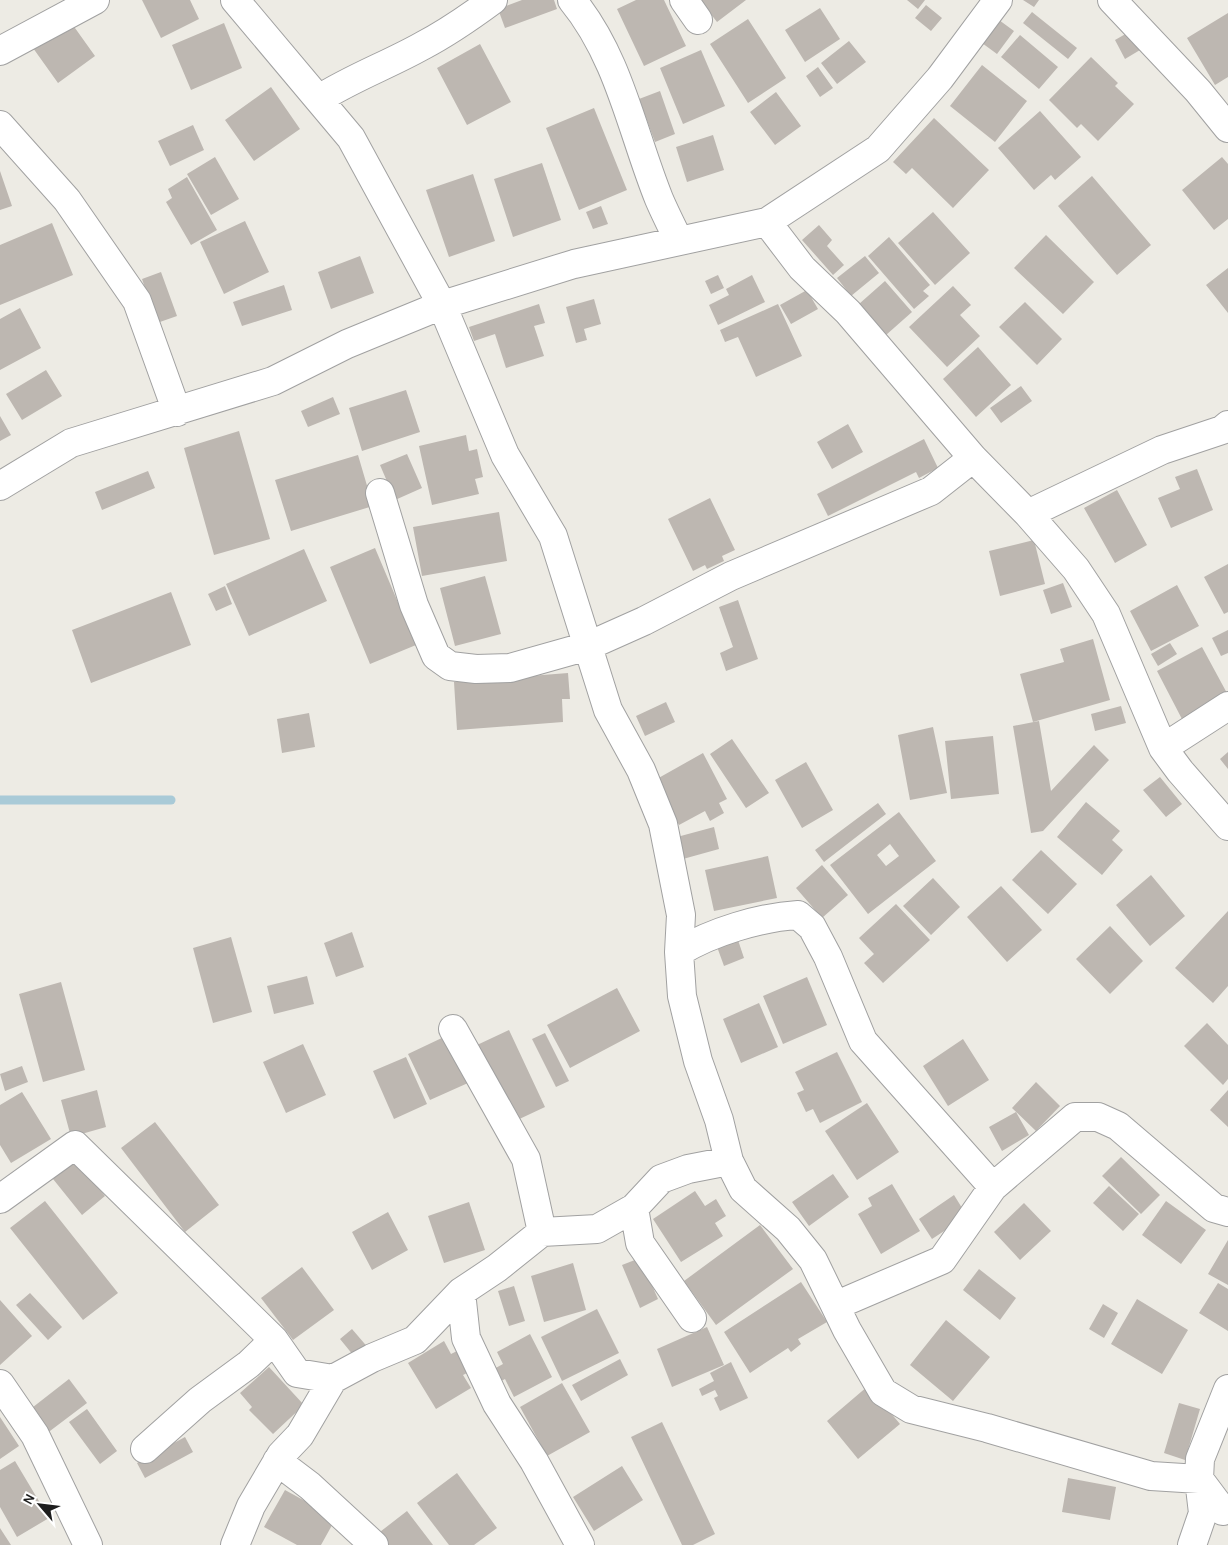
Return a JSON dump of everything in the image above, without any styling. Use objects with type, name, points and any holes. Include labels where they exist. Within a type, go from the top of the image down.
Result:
[{"type":"street","points":[[0,51],[94,0]]},
{"type":"street","points":[[235,0],[351,138],[442,305],[505,455],[553,536],[608,710],[641,770],[663,824],[681,915],[679,952],[682,996],[698,1061],[719,1120],[729,1161],[743,1189],[788,1229],[813,1260],[837,1305],[847,1330],[883,1392],[911,1408],[1152,1476],[1199,1478]]},
{"type":"street","points":[[319,99],[346,82],[421,47],[456,27],[493,0]]},
{"type":"street","points":[[572,0],[587,19],[622,90],[659,198],[679,241]]},
{"type":"street","points":[[0,486],[71,443],[273,381],[347,344],[442,305],[574,264],[767,222],[878,149],[940,78],[998,0]]},
{"type":"street","points":[[1112,0],[1198,90],[1228,128]]},
{"type":"street","points":[[0,125],[67,200],[137,301],[177,412]]},
{"type":"street","points":[[767,222],[802,268],[848,312],[973,458],[1028,514],[1076,569],[1106,614],[1163,748],[1180,771],[1228,826]]},
{"type":"street","points":[[1028,514],[1162,450],[1222,430],[1228,425]]},
{"type":"street","points":[[380,493],[414,605],[436,656],[450,666],[476,669],[510,668],[588,646],[731,576],[931,491],[973,458]]},
{"type":"street","points":[[1163,748],[1228,706]]},
{"type":"street","points":[[679,952],[692,944],[736,928],[776,916],[798,915],[812,926],[828,957],[863,1041],[993,1187]]},
{"type":"street","points":[[453,1030],[526,1159],[542,1232]]},
{"type":"street","points":[[837,1305],[942,1260],[993,1187],[1075,1117],[1098,1117],[1118,1126],[1214,1208],[1228,1212]]},
{"type":"street","points":[[0,1200],[75,1144],[274,1340],[297,1373],[333,1379]]},
{"type":"street","points":[[234,1545],[251,1506],[277,1462],[300,1435],[333,1379],[372,1358],[415,1340],[461,1292],[498,1268],[542,1232],[597,1229],[634,1208],[661,1179],[688,1169],[729,1161]]},
{"type":"street","points":[[634,1208],[640,1243],[692,1318]]},
{"type":"street","points":[[461,1292],[466,1338],[497,1404],[534,1461],[580,1545]]},
{"type":"street","points":[[145,1449],[200,1400],[249,1364],[274,1340]]},
{"type":"street","points":[[0,1384],[35,1435],[88,1545]]},
{"type":"street","points":[[1192,1545],[1218,1512],[1199,1478],[1200,1459],[1228,1390]]},
{"type":"street","points":[[277,1462],[310,1486],[374,1545]]},
{"type":"building","points":[[142,0],[190,0],[199,19],[161,38]]},
{"type":"building","points":[[522,0],[554,0],[557,9],[505,28],[498,9]]},
{"type":"building","points":[[636,0],[664,0],[686,46],[644,66],[617,9]]},
{"type":"building","points":[[700,0],[746,0],[717,22]]},
{"type":"building","points":[[907,0],[925,0],[918,9]]},
{"type":"building","points":[[1023,0],[1039,0],[1034,7]]},
{"type":"building","points":[[926,5],[942,18],[931,31],[915,18]]},
{"type":"building","points":[[820,8],[840,39],[805,62],[785,30]]},
{"type":"building","points":[[1032,12],[1077,48],[1068,59],[1023,23]]},
{"type":"building","points":[[1228,13],[1228,77],[1215,85],[1187,38]]},
{"type":"building","points":[[748,19],[786,78],[748,103],[710,44]]},
{"type":"building","points":[[999,20],[1014,31],[997,54],[982,43]]},
{"type":"building","points":[[70,21],[95,56],[58,83],[33,48]]},
{"type":"building","points":[[224,23],[242,68],[191,90],[172,45]]},
{"type":"building","points":[[1129,32],[1140,50],[1125,59],[1115,40]]},
{"type":"building","points":[[1020,35],[1058,67],[1039,89],[1001,57]]},
{"type":"building","points":[[849,41],[866,62],[837,84],[821,63]]},
{"type":"building","points":[[480,44],[511,102],[467,125],[437,68]]},
{"type":"building","points":[[701,50],[725,106],[683,124],[660,68]]},
{"type":"building","points":[[1091,57],[1118,83],[1115,86],[1134,104],[1098,141],[1081,124],[1077,128],[1049,100]]},
{"type":"building","points":[[982,65],[1027,101],[995,142],[950,106]]},
{"type":"building","points":[[818,67],[833,88],[820,97],[806,76]]},
{"type":"building","points":[[271,87],[300,129],[254,161],[225,120]]},
{"type":"building","points":[[660,91],[675,134],[655,142],[639,99]]},
{"type":"building","points":[[776,92],[801,126],[775,145],[750,112]]},
{"type":"building","points":[[594,108],[627,190],[579,210],[546,128]]},
{"type":"building","points":[[1040,111],[1081,157],[1055,180],[1051,175],[1034,190],[998,148]]},
{"type":"building","points":[[934,118],[989,170],[953,208],[912,168],[906,174],[893,162]]},
{"type":"building","points":[[193,125],[204,150],[170,166],[158,141]]},
{"type":"building","points":[[713,135],[724,170],[687,182],[676,147]]},
{"type":"building","points":[[215,157],[239,199],[211,215],[187,174]]},
{"type":"building","points":[[1222,157],[1228,164],[1228,219],[1214,230],[1182,190]]},
{"type":"building","points":[[542,163],[561,220],[513,237],[494,179]]},
{"type":"building","points":[[0,171],[12,206],[0,210]]},
{"type":"building","points":[[473,174],[495,241],[449,257],[426,190]]},
{"type":"building","points":[[1092,176],[1151,245],[1117,275],[1058,206]]},
{"type":"building","points":[[187,177],[217,230],[191,245],[166,202],[172,198],[168,189]]},
{"type":"building","points":[[601,206],[608,224],[593,229],[586,212]]},
{"type":"building","points":[[933,212],[970,253],[935,285],[898,243]]},
{"type":"building","points":[[245,221],[269,272],[224,294],[200,242]]},
{"type":"building","points":[[52,223],[73,275],[0,305],[0,245]]},
{"type":"building","points":[[819,225],[832,240],[827,246],[844,265],[833,275],[802,240]]},
{"type":"building","points":[[1046,235],[1094,282],[1063,314],[1014,268]]},
{"type":"building","points":[[889,237],[930,285],[923,291],[929,296],[914,309],[868,256]]},
{"type":"building","points":[[360,256],[374,293],[331,309],[318,272]]},
{"type":"building","points":[[865,256],[879,273],[851,296],[837,278]]},
{"type":"building","points":[[1228,268],[1228,313],[1206,285]]},
{"type":"building","points":[[161,272],[177,316],[157,323],[142,279]]},
{"type":"building","points":[[718,275],[724,288],[711,294],[705,281]]},
{"type":"building","points":[[752,275],[765,302],[718,325],[709,305],[729,295],[726,289]]},
{"type":"building","points":[[885,281],[912,312],[886,335],[859,304]]},
{"type":"building","points":[[284,285],[292,310],[242,326],[233,302]]},
{"type":"building","points":[[953,286],[971,305],[960,315],[980,336],[947,367],[909,327]]},
{"type":"building","points":[[807,290],[818,309],[791,324],[780,305]]},
{"type":"building","points":[[594,299],[601,324],[584,329],[587,340],[576,343],[566,307]]},
{"type":"building","points":[[1025,302],[1062,339],[1037,365],[999,327]]},
{"type":"building","points":[[539,304],[545,323],[534,326],[544,356],[506,368],[495,334],[474,341],[469,327]]},
{"type":"building","points":[[778,304],[802,356],[756,377],[738,337],[725,342],[720,330]]},
{"type":"building","points":[[20,308],[41,348],[0,370],[0,319]]},
{"type":"building","points":[[978,347],[1011,385],[976,417],[943,379]]},
{"type":"building","points":[[46,370],[62,396],[22,420],[6,394]]},
{"type":"building","points":[[1021,386],[1032,401],[1001,423],[990,408]]},
{"type":"building","points":[[406,390],[420,432],[362,451],[349,408]]},
{"type":"building","points":[[333,397],[340,414],[308,427],[301,411]]},
{"type":"building","points":[[0,416],[11,435],[0,441]]},
{"type":"building","points":[[848,424],[863,452],[832,469],[817,442]]},
{"type":"building","points":[[239,431],[270,539],[214,555],[184,448]]},
{"type":"building","points":[[466,435],[469,451],[477,449],[483,477],[475,479],[479,494],[432,505],[419,446]]},
{"type":"building","points":[[924,439],[938,468],[919,478],[916,472],[828,516],[817,494]]},
{"type":"building","points":[[407,454],[422,488],[395,500],[380,465]]},
{"type":"building","points":[[358,455],[373,506],[291,531],[275,480]]},
{"type":"building","points":[[1197,469],[1213,510],[1171,528],[1158,498],[1180,489],[1175,477]]},
{"type":"building","points":[[148,471],[155,488],[102,510],[95,492]]},
{"type":"building","points":[[1117,490],[1147,545],[1115,563],[1084,508]]},
{"type":"building","points":[[710,498],[735,550],[722,556],[724,561],[707,569],[705,565],[693,571],[668,519]]},
{"type":"building","points":[[499,512],[507,561],[422,576],[413,527]]},
{"type":"building","points":[[1034,540],[1045,584],[1000,596],[989,551]]},
{"type":"building","points":[[375,548],[416,645],[370,664],[330,567]]},
{"type":"building","points":[[304,549],[327,601],[249,636],[226,584]]},
{"type":"building","points":[[1228,564],[1228,612],[1224,614],[1204,577]]},
{"type":"building","points":[[485,576],[501,634],[455,646],[440,588]]},
{"type":"building","points":[[1063,583],[1072,607],[1051,614],[1043,590]]},
{"type":"building","points":[[1177,585],[1199,626],[1151,651],[1130,611]]},
{"type":"building","points":[[225,586],[232,604],[216,611],[208,594]]},
{"type":"building","points":[[171,592],[191,645],[91,683],[72,630]]},
{"type":"building","points":[[738,600],[758,659],[726,671],[720,653],[733,647],[719,607]]},
{"type":"building","points":[[1228,630],[1228,653],[1221,656],[1212,638]]},
{"type":"building","points":[[1093,639],[1110,700],[1033,722],[1020,674],[1064,662],[1060,649]]},
{"type":"building","points":[[1170,643],[1177,654],[1158,666],[1151,654]]},
{"type":"building","points":[[1202,647],[1228,695],[1183,721],[1157,671]]},
{"type":"building","points":[[568,673],[570,699],[562,699],[563,722],[457,730],[454,682]]},
{"type":"building","points":[[666,702],[675,722],[645,736],[636,716]]},
{"type":"building","points":[[1121,706],[1126,723],[1095,731],[1091,714]]},
{"type":"building","points":[[309,713],[315,747],[282,753],[277,719]]},
{"type":"building","points":[[1039,721],[1051,791],[1094,745],[1109,760],[1043,831],[1031,833],[1013,726]]},
{"type":"building","points":[[933,727],[947,793],[910,800],[898,735]]},
{"type":"building","points":[[993,736],[999,794],[951,799],[945,741]]},
{"type":"building","points":[[732,739],[769,793],[746,808],[710,754]]},
{"type":"building","points":[[1228,752],[1228,769],[1220,759]]},
{"type":"building","points":[[703,753],[727,799],[719,803],[724,813],[710,821],[705,811],[679,825],[655,780]]},
{"type":"building","points":[[806,762],[833,810],[802,828],[775,780]]},
{"type":"building","points":[[1160,777],[1182,804],[1166,817],[1143,790]]},
{"type":"building","points":[[1086,802],[1120,831],[1112,840],[1123,850],[1102,875],[1057,837]]},
{"type":"building","points":[[878,803],[886,814],[824,862],[815,850]]},
{"type":"building","points":[[899,812],[936,861],[868,914],[830,865]],"holes":[[[890,844],[899,856],[886,866],[877,855]]]},
{"type":"building","points":[[714,827],[719,849],[683,859],[677,837]]},
{"type":"building","points":[[1041,850],[1077,884],[1048,914],[1012,880]]},
{"type":"building","points":[[768,856],[777,898],[714,911],[705,870]]},
{"type":"building","points":[[822,865],[848,895],[822,918],[796,888]]},
{"type":"building","points":[[1151,875],[1185,916],[1150,946],[1116,905]]},
{"type":"building","points":[[933,878],[960,907],[931,935],[903,906]]},
{"type":"building","points":[[1001,886],[1042,930],[1007,962],[967,917]]},
{"type":"building","points":[[896,904],[930,940],[883,983],[864,963],[874,954],[859,938]]},
{"type":"building","points":[[1228,911],[1228,986],[1213,1003],[1175,968]]},
{"type":"building","points":[[1110,926],[1143,961],[1110,994],[1076,959]]},
{"type":"building","points":[[352,932],[364,967],[336,977],[324,943]]},
{"type":"building","points":[[231,937],[252,1012],[213,1023],[193,948]]},
{"type":"building","points":[[737,937],[744,958],[724,966],[716,944]]},
{"type":"building","points":[[307,976],[314,1004],[274,1014],[267,986]]},
{"type":"building","points":[[807,977],[827,1025],[783,1044],[763,996]]},
{"type":"building","points":[[61,982],[85,1070],[43,1082],[19,994]]},
{"type":"building","points":[[617,988],[640,1031],[570,1068],[547,1025]]},
{"type":"building","points":[[759,1003],[778,1047],[741,1063],[723,1019]]},
{"type":"building","points":[[1207,1023],[1228,1045],[1228,1079],[1223,1085],[1184,1046]]},
{"type":"building","points":[[509,1030],[545,1107],[513,1122],[477,1045]]},
{"type":"building","points":[[545,1033],[569,1081],[556,1087],[532,1039]]},
{"type":"building","points":[[446,1036],[468,1083],[430,1100],[408,1054]]},
{"type":"building","points":[[963,1039],[989,1080],[948,1106],[923,1066]]},
{"type":"building","points":[[303,1044],[326,1095],[286,1113],[263,1062]]},
{"type":"building","points":[[837,1052],[862,1102],[820,1123],[813,1109],[806,1112],[797,1093],[804,1090],[795,1072]]},
{"type":"building","points":[[406,1057],[427,1104],[394,1119],[373,1071]]},
{"type":"building","points":[[22,1066],[28,1082],[5,1091],[0,1074]]},
{"type":"building","points":[[1036,1082],[1060,1106],[1036,1131],[1012,1108]]},
{"type":"building","points":[[97,1090],[106,1127],[71,1137],[61,1100]]},
{"type":"building","points":[[1228,1090],[1228,1127],[1210,1110]]},
{"type":"building","points":[[22,1092],[51,1139],[11,1163],[0,1145],[0,1105]]},
{"type":"building","points":[[867,1103],[899,1152],[857,1180],[825,1131]]},
{"type":"building","points":[[1016,1112],[1029,1135],[1002,1151],[989,1127]]},
{"type":"building","points":[[155,1122],[219,1205],[185,1232],[121,1148]]},
{"type":"building","points":[[72,1155],[105,1196],[82,1215],[49,1174]]},
{"type":"building","points":[[1121,1157],[1160,1195],[1141,1214],[1102,1176]]},
{"type":"building","points":[[833,1174],[849,1197],[809,1226],[792,1202]]},
{"type":"building","points":[[892,1184],[920,1231],[881,1254],[858,1214],[872,1206],[868,1198]]},
{"type":"building","points":[[1109,1186],[1139,1214],[1123,1231],[1093,1203]]},
{"type":"building","points":[[695,1191],[705,1206],[716,1199],[726,1216],[715,1223],[723,1236],[681,1262],[653,1219]]},
{"type":"building","points":[[954,1195],[967,1216],[932,1239],[919,1219]]},
{"type":"building","points":[[45,1201],[118,1293],[83,1320],[10,1228]]},
{"type":"building","points":[[1166,1201],[1206,1230],[1181,1264],[1142,1235]]},
{"type":"building","points":[[469,1202],[485,1250],[444,1263],[428,1216]]},
{"type":"building","points":[[1024,1203],[1051,1231],[1020,1260],[994,1232]]},
{"type":"building","points":[[388,1212],[408,1250],[372,1270],[352,1232]]},
{"type":"building","points":[[760,1225],[793,1269],[716,1325],[684,1281]]},
{"type":"building","points":[[1228,1240],[1228,1285],[1208,1274]]},
{"type":"building","points":[[640,1258],[658,1299],[640,1308],[622,1265]]},
{"type":"building","points":[[573,1263],[586,1310],[544,1322],[531,1276]]},
{"type":"building","points":[[302,1267],[334,1310],[293,1340],[261,1298]]},
{"type":"building","points":[[979,1269],[1016,1298],[1000,1320],[963,1290]]},
{"type":"building","points":[[801,1282],[827,1322],[798,1339],[801,1344],[791,1352],[788,1348],[750,1373],[724,1332]]},
{"type":"building","points":[[1218,1283],[1228,1289],[1228,1331],[1199,1313]]},
{"type":"building","points":[[514,1286],[525,1321],[509,1326],[498,1291]]},
{"type":"building","points":[[30,1293],[62,1327],[48,1340],[16,1305]]},
{"type":"building","points":[[1137,1299],[1188,1330],[1162,1374],[1111,1344]]},
{"type":"building","points":[[0,1300],[32,1336],[0,1365]]},
{"type":"building","points":[[1103,1304],[1118,1313],[1104,1338],[1089,1329]]},
{"type":"building","points":[[597,1309],[619,1353],[562,1381],[541,1337]]},
{"type":"building","points":[[946,1320],[990,1357],[953,1401],[910,1365]]},
{"type":"building","points":[[707,1327],[724,1365],[672,1387],[657,1349]]},
{"type":"building","points":[[352,1329],[370,1350],[358,1361],[340,1339]]},
{"type":"building","points":[[530,1334],[552,1377],[514,1397],[505,1379],[499,1382],[492,1370],[503,1364],[497,1352]]},
{"type":"building","points":[[444,1341],[451,1354],[457,1351],[469,1372],[463,1375],[471,1388],[436,1409],[408,1363]]},
{"type":"building","points":[[620,1359],[628,1375],[581,1401],[572,1385]]},
{"type":"building","points":[[731,1362],[748,1398],[720,1411],[714,1398],[718,1396],[715,1390],[702,1396],[699,1389],[714,1381],[710,1373]]},
{"type":"building","points":[[269,1367],[304,1405],[273,1434],[249,1410],[252,1407],[240,1393]]},
{"type":"building","points":[[69,1379],[87,1403],[46,1434],[28,1411]]},
{"type":"building","points":[[562,1383],[590,1432],[547,1456],[520,1407]]},
{"type":"building","points":[[868,1386],[900,1424],[858,1459],[827,1421]]},
{"type":"building","points":[[1179,1403],[1200,1409],[1185,1460],[1164,1453]]},
{"type":"building","points":[[87,1409],[117,1451],[100,1464],[69,1422]]},
{"type":"building","points":[[0,1417],[19,1446],[0,1459]]},
{"type":"building","points":[[662,1422],[715,1534],[693,1545],[682,1545],[631,1437]]},
{"type":"building","points":[[185,1437],[193,1452],[145,1478],[137,1463]]},
{"type":"building","points":[[15,1461],[49,1518],[17,1537],[0,1507],[0,1470]]},
{"type":"building","points":[[622,1466],[643,1500],[594,1531],[573,1497]]},
{"type":"building","points":[[457,1473],[497,1528],[474,1545],[449,1545],[417,1503]]},
{"type":"building","points":[[1068,1478],[1116,1487],[1110,1520],[1062,1512]]},
{"type":"building","points":[[285,1490],[336,1518],[321,1545],[297,1545],[264,1527]]},
{"type":"building","points":[[407,1511],[433,1545],[383,1545],[376,1535]]},
{"type":"building","points":[[0,1528],[11,1545],[0,1545]]},
{"type":"waterway","points":[[0,800],[171,800]]}]
